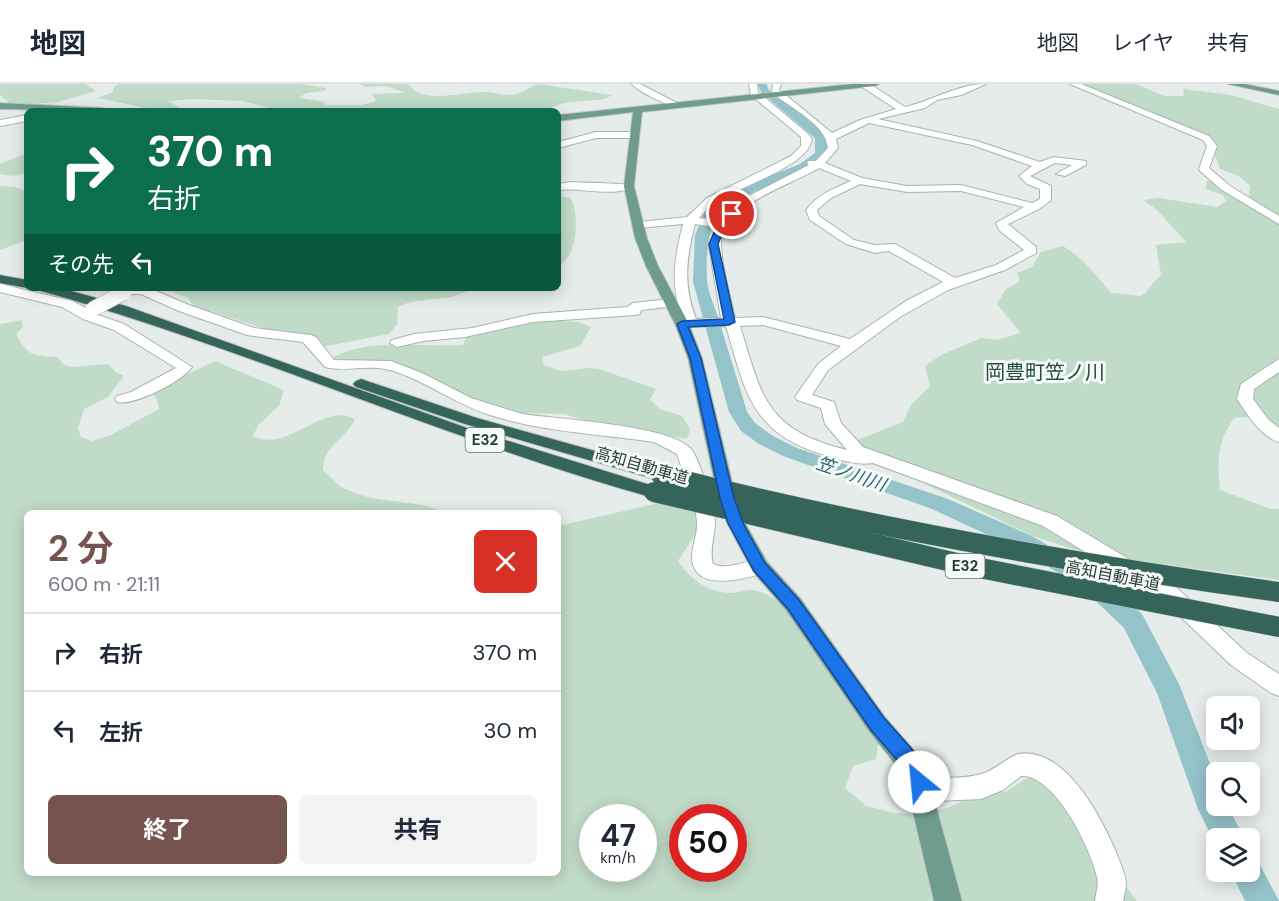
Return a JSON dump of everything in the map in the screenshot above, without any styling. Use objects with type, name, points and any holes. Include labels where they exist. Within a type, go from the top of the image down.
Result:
[{"type":"highway","points":[[0,270],[24,274]]},
{"type":"highway","points":[[0,279],[24,283]]},
{"type":"highway","name":"高知自動車道","points":[[57,291],[347,378],[657,483],[779,505],[907,532],[1147,574],[1279,592]]},
{"type":"highway","name":"高知自動車道","points":[[98,291],[187,319],[318,381],[464,433],[657,483],[912,555],[1026,580],[1279,627]]},
{"type":"main road","points":[[561,118],[758,96],[778,91],[875,84]]},
{"type":"main road","points":[[1232,84],[1279,93]]},
{"type":"main road","points":[[0,106],[38,108]]},
{"type":"main road","points":[[638,109],[629,186],[641,238],[670,303],[690,324],[695,358],[727,498],[736,523],[760,567],[794,604],[877,724],[915,770],[948,901]]},
{"type":"street","points":[[636,84],[640,90],[654,93],[677,105]]},
{"type":"street","points":[[753,84],[752,91],[807,140],[806,147],[795,158],[728,190],[700,208],[691,220],[680,260],[683,302],[690,324],[763,321],[851,344]]},
{"type":"street","points":[[831,138],[849,127],[922,106],[926,100],[958,93],[982,84]]},
{"type":"street","points":[[1074,84],[1206,138],[1212,146],[1210,156],[1204,165],[1209,174],[1226,188],[1279,221]]},
{"type":"street","points":[[864,85],[878,92],[890,103],[905,110]]},
{"type":"street","points":[[778,91],[831,138],[835,146],[833,152],[817,164],[760,192],[740,205],[721,224],[714,244],[729,322],[751,389],[768,417],[801,441],[842,455],[886,461]]},
{"type":"street","points":[[0,123],[24,119]]},
{"type":"street","points":[[869,120],[974,143],[1040,165]]},
{"type":"street","points":[[561,144],[596,135],[634,135]]},
{"type":"street","points":[[795,158],[850,175],[859,181],[915,189],[961,188],[1035,207]]},
{"type":"street","points":[[1061,174],[1083,163],[1054,160],[1040,165],[1024,176],[1031,182],[1047,188],[1044,190],[1046,200],[1002,223],[1003,228],[1032,250],[1023,258],[1007,266],[954,283],[902,309],[823,366],[803,397],[828,405],[833,424],[857,451],[1050,521],[1170,594],[1239,659],[1279,686]]},
{"type":"street","points":[[859,181],[816,204],[811,210],[814,218],[850,242],[875,249],[891,247],[954,283]]},
{"type":"street","points":[[561,186],[629,186]]},
{"type":"street","points":[[639,225],[691,220],[721,224]]},
{"type":"street","points":[[0,288],[89,311],[128,291]]},
{"type":"street","points":[[145,291],[184,308],[252,332],[306,338],[330,364],[386,364],[417,376],[465,401],[495,412],[521,419],[657,437],[676,445],[685,452],[707,521],[701,555],[702,564],[720,575],[760,567]]},
{"type":"street","points":[[397,343],[409,338],[478,331],[539,317],[634,311],[633,307],[670,303]]},
{"type":"street","points":[[89,311],[88,316],[119,327],[185,367],[173,376],[123,399]]},
{"type":"street","points":[[1279,363],[1276,368],[1246,387],[1245,399],[1262,422],[1279,437]]},
{"type":"street","points":[[921,793],[932,788],[962,788],[990,784],[1011,768],[1029,765],[1048,775],[1089,819],[1112,880],[1109,901]]},
{"type":"green space","points":[[0,84],[85,84],[96,91],[58,102],[12,105],[0,95]]},
{"type":"green space","points":[[118,84],[300,84],[326,88],[324,91],[306,93],[299,98],[322,101],[326,105],[361,105],[374,102],[376,99],[371,94],[406,93],[386,86],[365,87],[360,84],[408,84],[423,94],[433,96],[484,92],[513,95],[538,84],[612,95],[605,99],[564,103],[550,108],[269,108],[242,101],[193,99],[169,101],[180,108],[146,108],[98,98],[113,92],[113,88]]},
{"type":"green space","points":[[1079,84],[1136,84],[1164,96],[1184,96],[1183,89],[1231,95],[1279,109],[1279,438],[1253,417],[1234,418],[1221,444],[1219,470],[1220,490],[1271,509],[1279,509],[1279,580],[1116,558],[1076,550],[1033,536],[919,481],[855,458],[852,442],[903,422],[911,405],[930,386],[925,366],[941,355],[981,338],[996,340],[1021,333],[997,304],[1005,290],[1020,281],[1017,273],[1032,267],[1041,252],[1063,246],[1084,262],[1111,293],[1141,296],[1161,275],[1156,245],[1186,242],[1156,209],[1143,200],[1159,198],[1217,207],[1226,201],[1223,195],[1206,189],[1207,180],[1249,198],[1250,186],[1239,176],[1220,169],[1213,150],[1206,142],[1109,95]]},
{"type":"green space","points":[[24,154],[24,174],[13,176],[0,174],[0,164]]},
{"type":"green space","points":[[0,186],[15,187],[24,190],[24,241],[0,250]]},
{"type":"green space","points":[[561,196],[570,198],[576,219],[573,244],[566,260],[561,264]]},
{"type":"green space","points":[[170,291],[469,291],[451,297],[410,302],[398,307],[397,324],[389,334],[322,347],[194,306],[188,298]]},
{"type":"green space","points":[[528,319],[578,322],[591,327],[580,346],[542,357],[544,365],[561,371],[599,369],[656,389],[650,400],[660,409],[682,416],[690,429],[687,439],[588,422],[565,414],[520,413],[494,408],[384,360],[336,362],[333,357],[365,347],[381,345],[463,345],[466,338]]},
{"type":"green space","points":[[22,320],[23,327],[16,334],[24,347],[32,353],[57,357],[64,365],[76,367],[109,364],[114,371],[124,376],[108,397],[84,409],[78,428],[81,437],[92,441],[111,435],[159,409],[157,400],[151,392],[215,361],[284,390],[279,406],[258,425],[253,436],[275,439],[331,417],[344,415],[355,419],[327,454],[323,470],[341,487],[355,493],[370,498],[423,505],[439,510],[24,510],[24,876],[561,876],[561,525],[659,503],[695,512],[702,524],[678,561],[689,574],[701,584],[716,591],[733,593],[752,590],[762,593],[789,610],[879,737],[876,759],[853,766],[845,788],[866,806],[895,813],[923,814],[947,808],[969,798],[1007,791],[1030,776],[1050,789],[1091,835],[1108,863],[1137,901],[0,901],[0,324]]},
{"type":"waterway","name":"笠ノ川川","points":[[762,84],[765,91],[820,137],[822,147],[820,154],[804,166],[741,192],[726,201],[709,216],[702,235],[700,282],[738,412],[748,427],[766,440],[790,452],[940,504],[1024,542],[1087,579],[1133,621],[1170,692],[1213,809],[1223,828]]},
{"type":"waterway","name":"笠ノ川川","points":[[1253,882],[1263,901]]},
{"type":"district","name":"岡豊町笠ノ川","points":[[1045,372]]},
{"type":"route","points":[[732,214],[722,224],[714,244],[729,322],[682,324],[695,358],[727,498],[745,542],[760,567],[794,604],[877,724],[904,754],[915,770],[919,782]]}]
